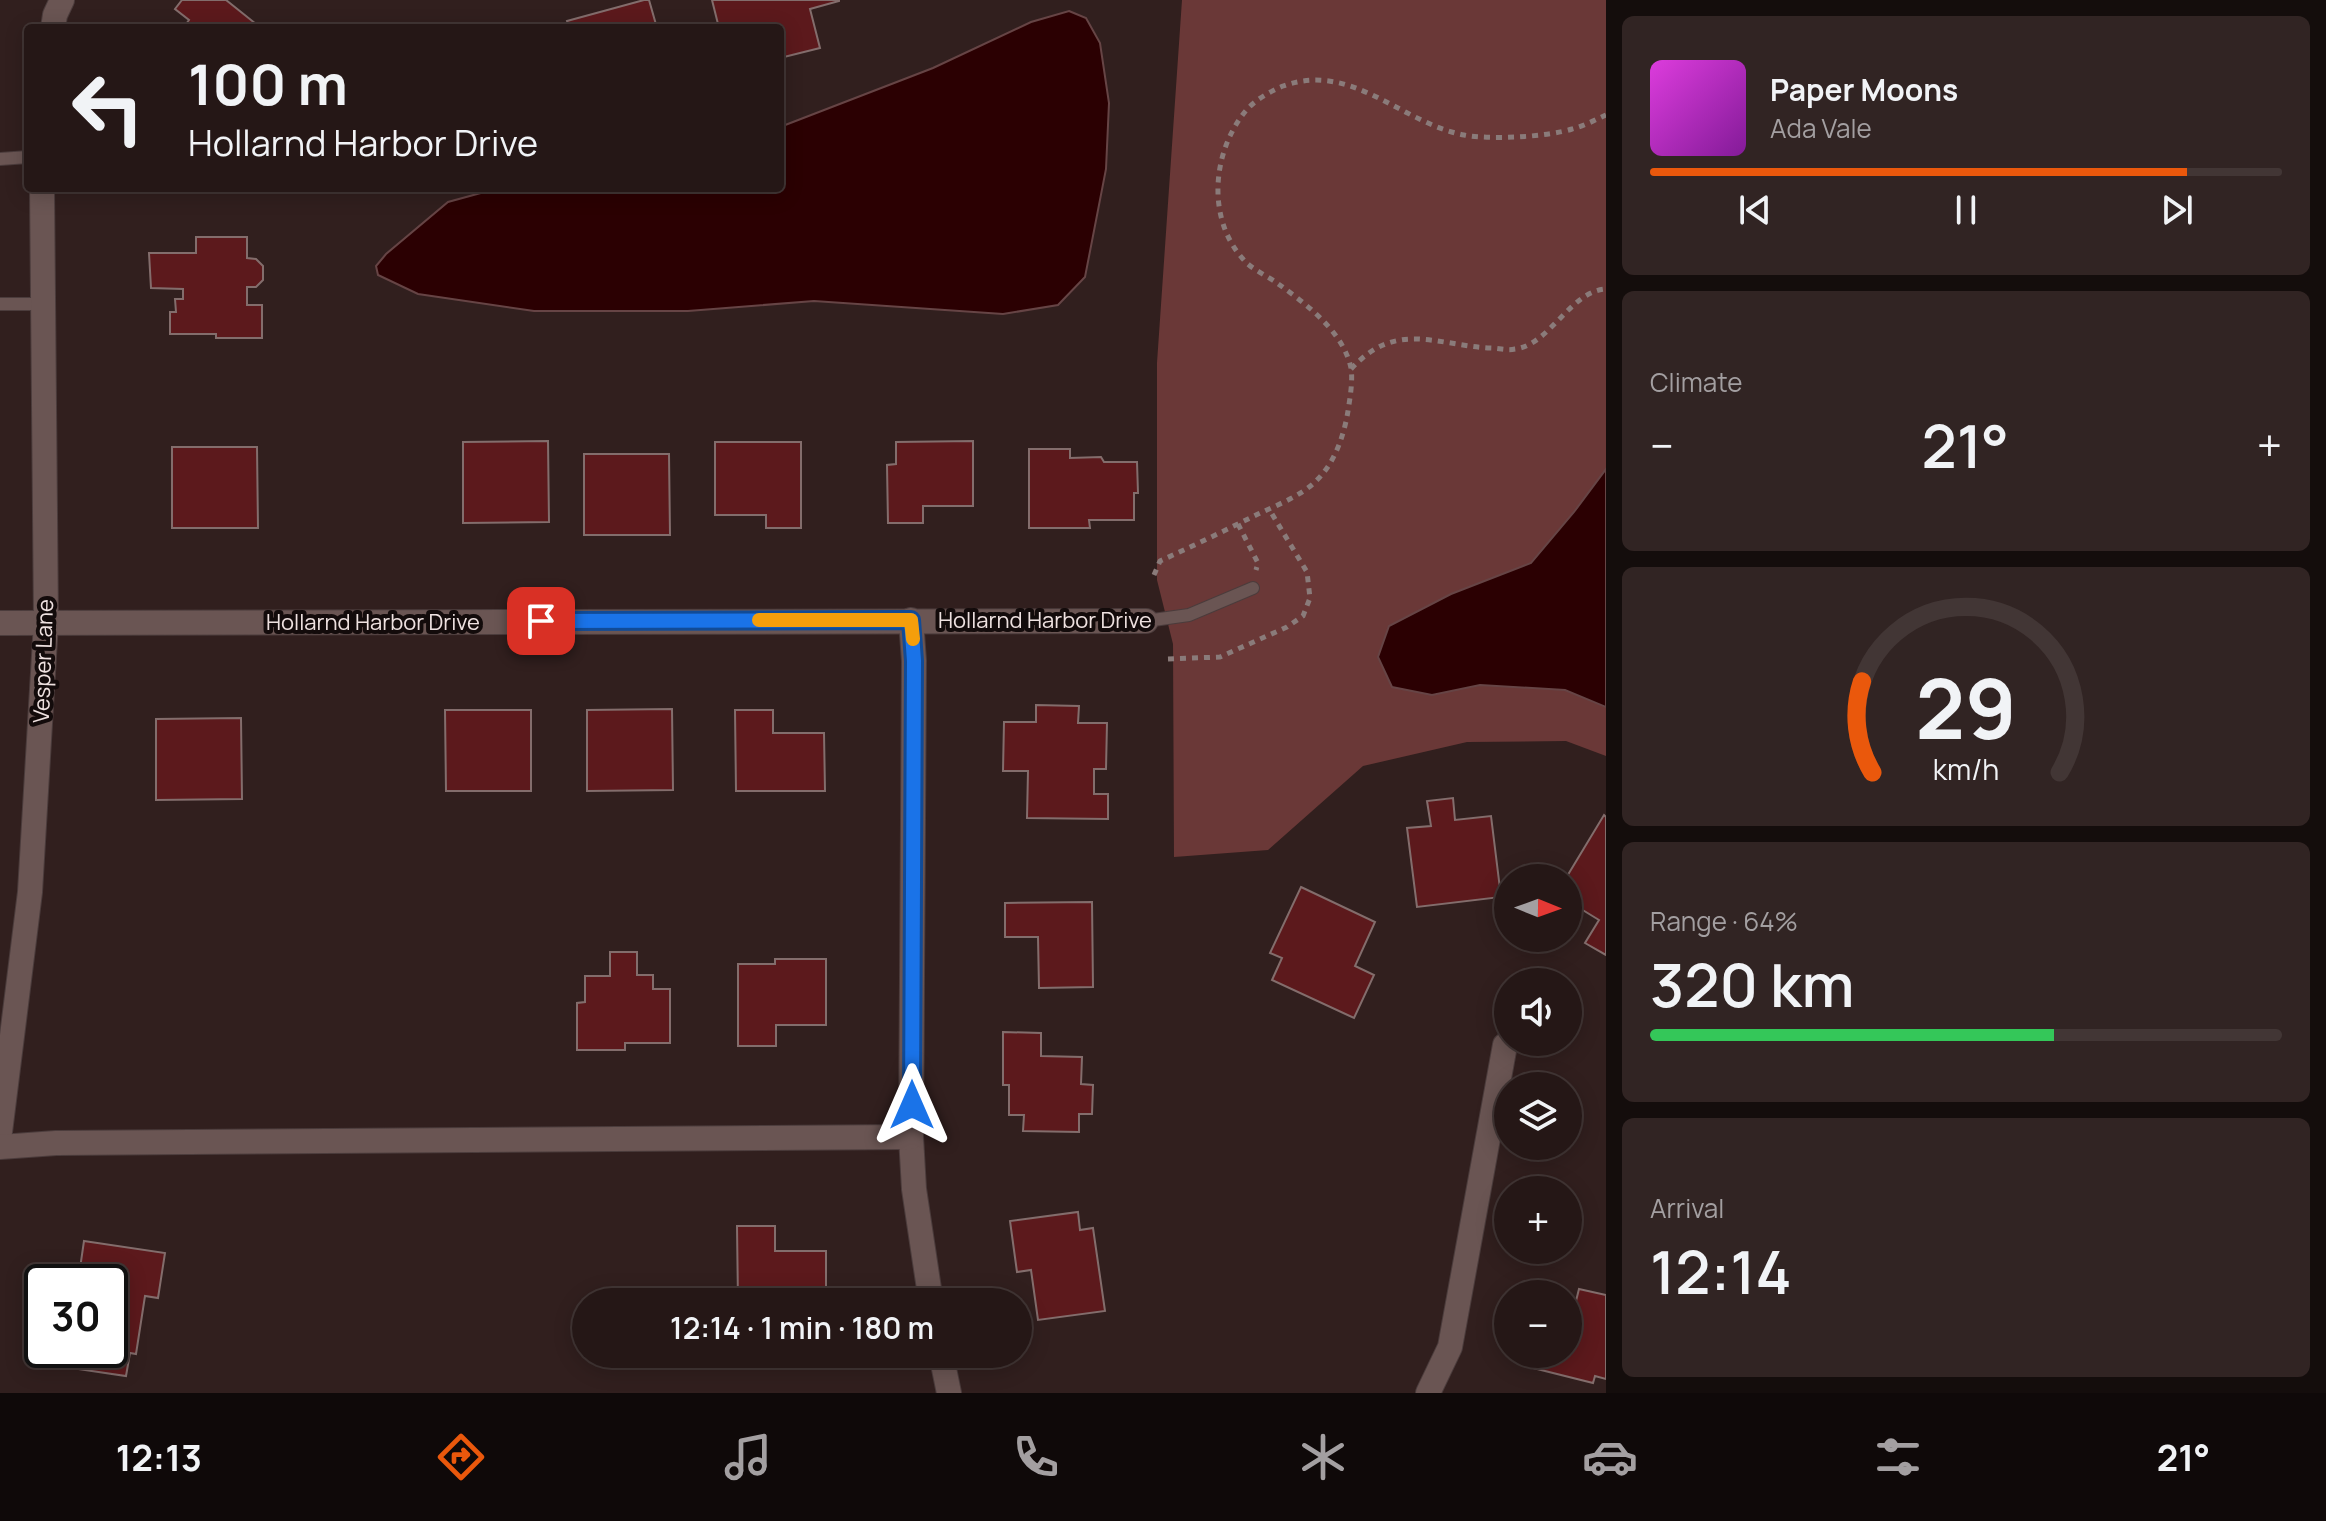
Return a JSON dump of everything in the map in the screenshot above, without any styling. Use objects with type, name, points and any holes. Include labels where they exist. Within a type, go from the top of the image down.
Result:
[{"type":"street","points":[[54,24],[62,0]]},
{"type":"street","name":"Vesper Lane","points":[[0,1132],[30,892],[46,622],[42,192]]},
{"type":"street","points":[[911,620],[914,661],[911,1137],[914,1189],[929,1288]]},
{"type":"street","name":"Hollarnd Harbor Drive","points":[[8,623],[1146,621]]},
{"type":"street","points":[[1428,1393],[1450,1347],[1503,1056]]},
{"type":"street","points":[[0,1147],[72,1142],[911,1137]]},
{"type":"street","points":[[944,1368],[949,1393]]},
{"type":"lane","points":[[0,159],[24,157]]},
{"type":"lane","points":[[0,304],[43,304]]},
{"type":"lane","name":"Hollarnd Harbor Drive","points":[[1146,621],[1189,615],[1253,588]]},
{"type":"path","points":[[1154,575],[1160,561],[1283,502],[1315,482],[1331,463],[1345,430],[1351,369],[1340,343],[1322,320],[1278,283],[1243,260],[1225,232],[1218,203],[1219,173],[1227,140],[1245,112],[1270,91],[1294,82],[1320,80],[1352,85],[1430,126],[1467,136],[1513,137],[1571,130],[1606,115]]},
{"type":"path","points":[[1351,369],[1361,357],[1392,341],[1425,337],[1515,350],[1535,342],[1574,305],[1600,289],[1606,289]]},
{"type":"path","points":[[1238,524],[1258,563],[1253,588]]},
{"type":"shaded area","points":[[1182,0],[1606,0],[1606,756],[1566,741],[1467,742],[1363,766],[1268,850],[1174,857],[1173,644],[1157,580],[1157,363]]},
{"type":"shaded area","points":[[1069,11],[1086,18],[1100,43],[1109,103],[1106,169],[1085,277],[1058,305],[1003,314],[814,301],[688,311],[534,311],[418,294],[378,275],[376,266],[386,254],[448,202],[484,192],[784,192],[784,125],[933,68],[1031,22]]},
{"type":"shaded area","points":[[1606,469],[1606,707],[1565,690],[1480,685],[1432,695],[1392,687],[1378,657],[1389,626],[1451,594],[1531,563]]},
{"type":"building","points":[[182,0],[226,0],[256,24],[186,24],[189,20],[175,9]]},
{"type":"building","points":[[649,0],[656,24],[568,24],[567,21]]},
{"type":"building","points":[[712,0],[839,0],[810,9],[820,48],[784,57],[784,24],[718,24]]},
{"type":"building","points":[[196,237],[247,237],[247,258],[256,259],[263,266],[263,280],[256,287],[247,287],[247,305],[262,305],[262,338],[170,334],[170,312],[176,312],[175,299],[183,299],[183,289],[151,288],[149,253],[196,253]]},
{"type":"building","points":[[548,441],[549,522],[463,523],[463,442]]},
{"type":"building","points":[[973,441],[973,506],[923,506],[923,523],[888,523],[887,465],[896,464],[896,442]]},
{"type":"building","points":[[715,442],[801,442],[801,528],[766,528],[766,515],[715,515]]},
{"type":"building","points":[[172,447],[257,447],[258,528],[172,528]]},
{"type":"building","points":[[1029,449],[1070,449],[1070,458],[1101,457],[1104,462],[1137,462],[1138,493],[1134,493],[1134,520],[1089,520],[1090,528],[1029,528]]},
{"type":"building","points":[[584,454],[669,454],[670,535],[584,535]]},
{"type":"building","points":[[1036,705],[1079,706],[1078,723],[1107,723],[1106,769],[1094,769],[1094,794],[1108,794],[1108,819],[1027,818],[1028,771],[1003,771],[1004,722],[1036,722]]},
{"type":"building","points":[[672,709],[673,790],[587,791],[587,710]]},
{"type":"building","points":[[445,710],[531,710],[531,791],[446,791]]},
{"type":"building","points":[[735,710],[773,710],[773,733],[824,733],[825,791],[736,791]]},
{"type":"building","points":[[241,718],[242,799],[156,800],[156,719]]},
{"type":"building","points":[[1453,798],[1455,820],[1491,816],[1497,864],[1494,864],[1494,898],[1417,907],[1407,828],[1431,826],[1427,801]]},
{"type":"building","points":[[1604,815],[1606,955],[1585,943],[1599,920],[1582,910],[1582,864],[1574,864]]},
{"type":"building","points":[[1301,887],[1375,922],[1355,966],[1374,975],[1354,1018],[1272,980],[1282,958],[1270,953]]},
{"type":"building","points":[[1092,902],[1093,987],[1039,988],[1038,937],[1005,937],[1005,903]]},
{"type":"building","points":[[610,952],[637,952],[637,975],[653,975],[653,989],[670,989],[670,1043],[625,1043],[625,1050],[577,1050],[577,1003],[585,1002],[585,976],[610,976]]},
{"type":"building","points":[[775,959],[826,959],[826,1025],[776,1025],[776,1046],[738,1046],[738,964],[775,964]]},
{"type":"building","points":[[1003,1032],[1041,1033],[1041,1056],[1082,1057],[1081,1084],[1093,1085],[1092,1114],[1079,1114],[1079,1132],[1023,1131],[1024,1115],[1009,1115],[1009,1085],[1003,1085]]},
{"type":"building","points":[[1078,1212],[1080,1230],[1093,1228],[1105,1311],[1038,1320],[1031,1270],[1017,1272],[1010,1221]]},
{"type":"building","points":[[737,1226],[775,1226],[775,1251],[826,1251],[826,1288],[738,1288]]},
{"type":"building","points":[[84,1241],[165,1253],[158,1298],[145,1296],[136,1354],[130,1353],[128,1364],[128,1264],[81,1264]]},
{"type":"building","points":[[1582,1290],[1606,1295],[1606,1379],[1595,1376],[1593,1383],[1533,1368],[1582,1368]]},
{"type":"building","points":[[71,1368],[127,1368],[126,1376]]},
{"type":"slow traffic","points":[[759,620],[911,620],[913,639]]},
{"type":"route","points":[[541,621],[911,620],[914,661],[912,1105]]}]
